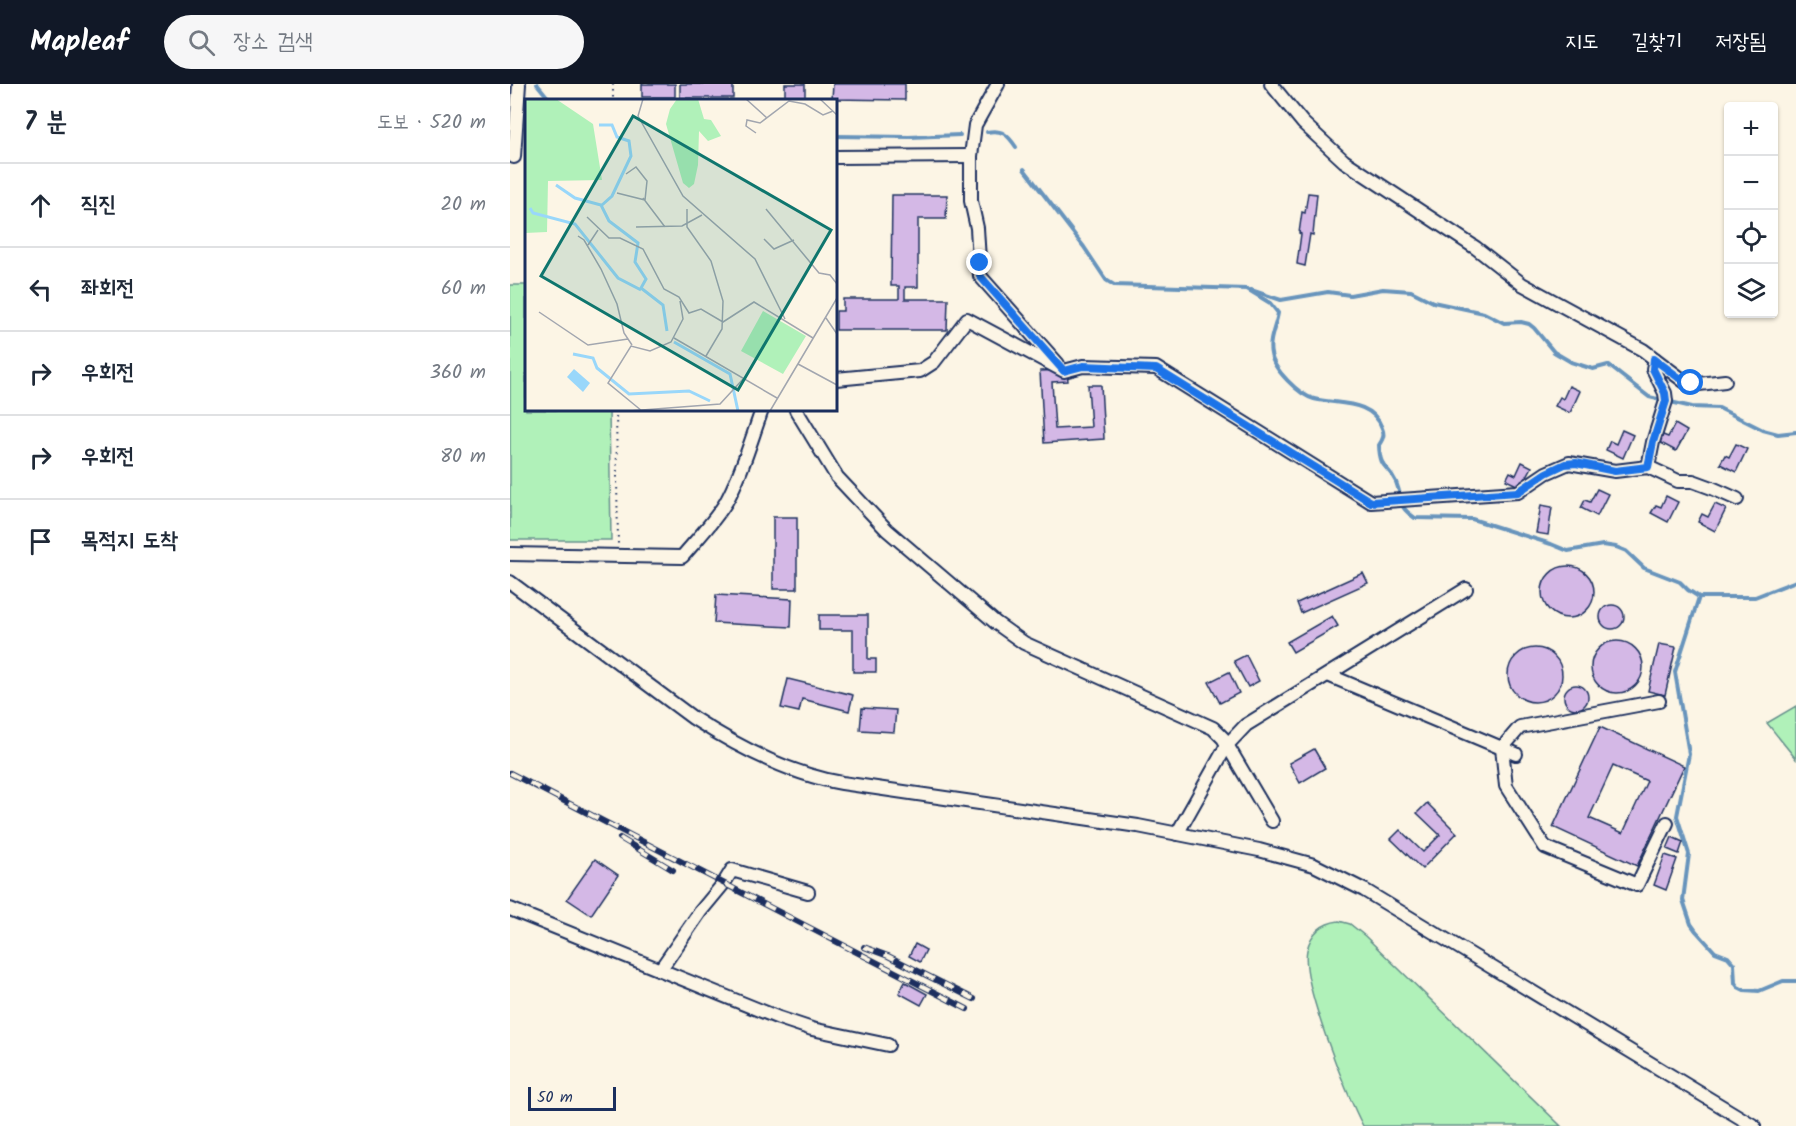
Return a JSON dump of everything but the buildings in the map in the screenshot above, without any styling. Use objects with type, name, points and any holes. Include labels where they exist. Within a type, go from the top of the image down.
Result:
[{"type":"street","points":[[517,157],[519,84]]},
{"type":"street","points":[[998,84],[975,125],[971,156],[971,201],[977,228],[980,276],[1064,371]]},
{"type":"street","points":[[1270,84],[1303,123],[1344,161],[1476,248],[1522,284],[1643,350],[1678,377],[1691,383],[1706,384],[1725,381]]},
{"type":"street","points":[[837,157],[971,156]]},
{"type":"street","points":[[837,379],[920,371],[934,362],[968,319],[1064,371],[1083,366],[1156,369],[1371,502],[1518,492],[1546,473],[1565,464],[1576,463],[1615,471],[1648,467],[1678,481],[1693,482],[1713,488],[1737,500]]},
{"type":"street","points":[[1648,467],[1666,401],[1665,393],[1653,369],[1654,359]]},
{"type":"street","points":[[510,554],[682,557],[726,502],[762,411]]},
{"type":"street","points":[[797,411],[845,487],[899,541],[1010,634],[1039,650],[1213,728],[1227,745],[1272,820]]},
{"type":"street","points":[[510,582],[693,718],[718,734],[784,766],[842,783],[1138,826],[1278,854],[1327,871],[1374,896],[1754,1126]]},
{"type":"street","points":[[1178,834],[1227,745],[1246,725],[1466,589]]},
{"type":"street","points":[[1328,675],[1516,754]]},
{"type":"street","points":[[1659,701],[1520,727],[1502,748],[1506,786],[1545,847],[1637,885],[1667,823]]},
{"type":"street","points":[[660,970],[732,870],[808,892]]},
{"type":"street","points":[[510,909],[799,1025],[888,1045]]},
{"type":"path","points":[[616,411],[618,556]]},
{"type":"green space","points":[[510,285],[525,285],[525,411],[609,411],[611,540],[510,540]]},
{"type":"green space","points":[[1796,706],[1796,759],[1767,723]]},
{"type":"green space","points":[[1339,921],[1350,924],[1365,936],[1561,1126],[1363,1126],[1326,1038],[1317,1011],[1307,965],[1307,950],[1314,934],[1327,924]]},
{"type":"waterway","points":[[537,84],[549,99]]},
{"type":"waterway","points":[[987,132],[997,131],[1004,134],[1016,147]]},
{"type":"waterway","points":[[837,136],[960,135]]},
{"type":"waterway","points":[[1024,169],[1084,247],[1106,280],[1114,285],[1247,289],[1270,303],[1278,313],[1270,349],[1276,367],[1288,381],[1308,397],[1353,405],[1370,412],[1377,419],[1383,433],[1379,445],[1381,459],[1396,482],[1402,505],[1415,518],[1472,519],[1568,551],[1603,545],[1616,547],[1626,551],[1644,568],[1680,582],[1699,597],[1755,597],[1796,581]]},
{"type":"waterway","points":[[1251,290],[1281,300],[1328,292],[1350,295],[1383,289],[1411,291],[1433,302],[1484,313],[1504,323],[1529,324],[1554,352],[1571,362],[1593,369],[1608,365],[1649,397],[1692,407],[1719,408],[1763,430],[1778,434],[1796,432]]},
{"type":"waterway","points":[[1699,597],[1675,672],[1689,754],[1677,816],[1689,854],[1683,900],[1691,924],[1696,931],[1715,952],[1728,957],[1734,964],[1735,983],[1738,987],[1744,990],[1759,991],[1783,981],[1796,981]]},
{"type":"railway","points":[[510,773],[967,1009]]},
{"type":"railway","points":[[620,838],[673,870]]},
{"type":"railway","points":[[864,947],[888,956],[974,999]]},
{"type":"route","points":[[980,263],[980,276],[1064,371],[1083,366],[1156,369],[1371,502],[1518,492],[1546,473],[1565,464],[1576,463],[1615,471],[1648,467],[1666,401],[1665,393],[1653,369],[1654,359],[1684,381],[1691,383]]}]
